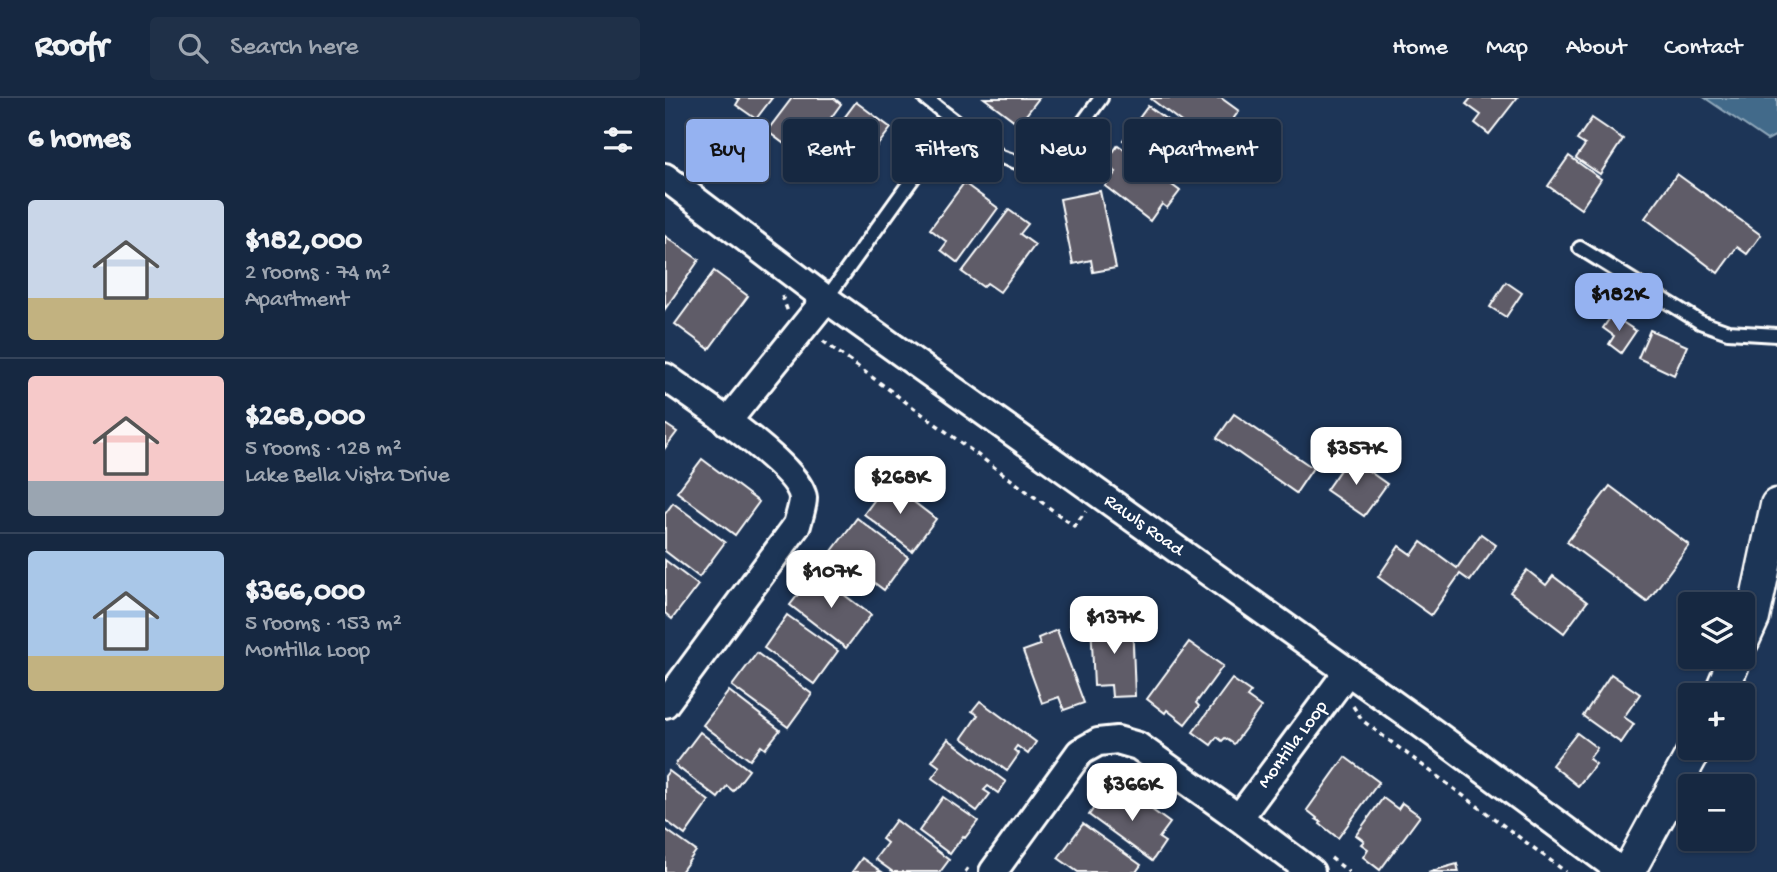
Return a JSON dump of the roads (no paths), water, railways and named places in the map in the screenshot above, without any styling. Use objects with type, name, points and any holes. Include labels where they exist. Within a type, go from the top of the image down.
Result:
[{"type":"street","name":"Rawls Road","points":[[665,177],[1341,680],[1445,741],[1622,872]]},
{"type":"street","points":[[727,422],[826,299]]},
{"type":"street","points":[[665,377],[761,447],[798,485],[803,499],[797,525],[665,704]]},
{"type":"street","points":[[1755,609],[1777,505]]},
{"type":"street","name":"Montilla Loop","points":[[1240,818],[1341,680]]},
{"type":"street","points":[[992,872],[1080,752],[1098,742],[1117,740],[1137,746],[1311,872]]},
{"type":"street","points":[[1628,872],[1689,760]]},
{"type":"lane","points":[[925,98],[951,119]]},
{"type":"lane","points":[[1002,157],[1023,163],[1049,158],[1068,143],[1101,98]]},
{"type":"lane","points":[[826,299],[910,182]]},
{"type":"lane","points":[[1580,248],[1700,322],[1728,332],[1777,335]]},
{"type":"water","points":[[1705,98],[1777,98],[1777,135],[1767,140]]}]
